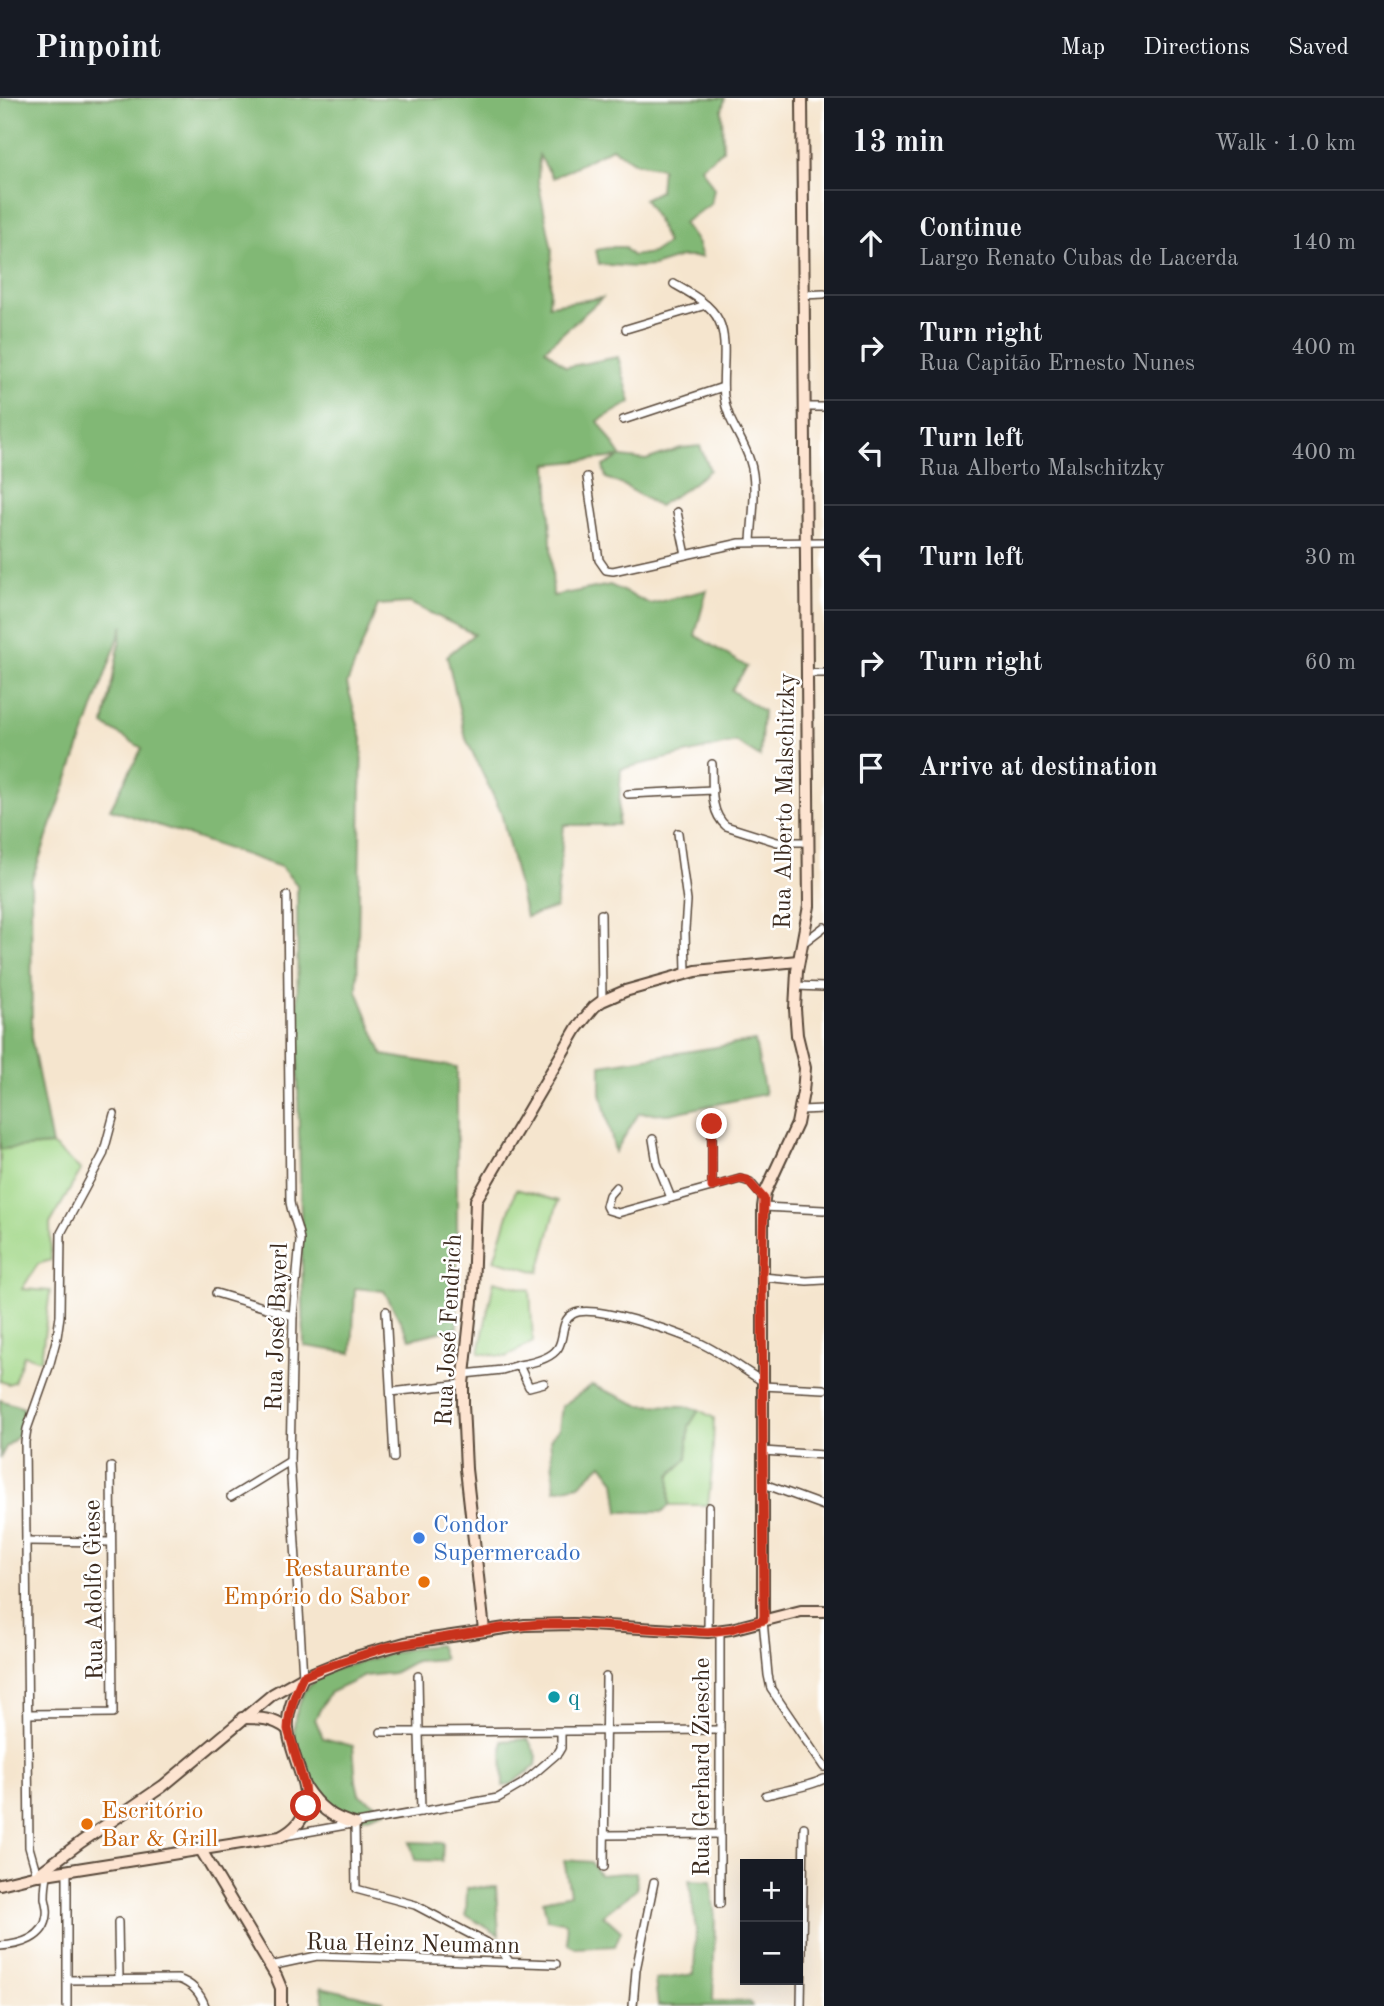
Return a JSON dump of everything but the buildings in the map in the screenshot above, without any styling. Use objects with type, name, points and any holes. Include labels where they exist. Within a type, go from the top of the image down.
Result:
[{"type":"street","name":"Rua Alberto Malschitzky","points":[[764,1620],[764,1203],[768,1185],[794,1131],[801,1110],[805,1083],[805,1068],[795,1019],[798,961],[809,906],[802,98]]},
{"type":"street","points":[[674,284],[706,305],[719,321],[722,331],[723,387],[728,415],[750,459],[752,469],[751,542]]},
{"type":"street","points":[[803,295],[824,294]]},
{"type":"street","points":[[626,329],[706,305]]},
{"type":"street","points":[[623,420],[723,387]]},
{"type":"street","points":[[804,407],[824,407]]},
{"type":"street","points":[[587,477],[598,560],[606,570],[612,571],[730,544],[824,542]]},
{"type":"street","points":[[677,512],[686,555]]},
{"type":"street","points":[[806,673],[824,673]]},
{"type":"street","points":[[712,764],[716,813],[719,821],[726,827],[777,842],[809,842]]},
{"type":"street","points":[[628,794],[713,790]]},
{"type":"street","points":[[678,833],[687,901],[686,973]]},
{"type":"street","name":"Rua José Bayerl","points":[[287,896],[290,1202],[300,1241],[293,1317],[290,1461],[303,1676]]},
{"type":"street","points":[[601,914],[602,1001],[625,991],[686,973],[798,961]]},
{"type":"street","points":[[803,944],[824,927]]},
{"type":"street","points":[[796,986],[824,987]]},
{"type":"street","name":"Rua José Fendrich","points":[[484,1630],[466,1469],[463,1379],[473,1292],[476,1200],[577,1028],[602,1001]]},
{"type":"street","points":[[801,1110],[824,1109]]},
{"type":"street","points":[[0,1947],[30,1939],[42,1928],[47,1917],[45,1888],[29,1847],[25,1436],[57,1336],[60,1316],[61,1233],[103,1155],[114,1114]]},
{"type":"street","points":[[712,1124],[712,1187]]},
{"type":"street","points":[[653,1139],[657,1163],[671,1198]]},
{"type":"street","points":[[616,1186],[606,1200],[608,1210],[613,1212],[623,1212],[740,1179],[747,1180],[764,1203],[824,1210]]},
{"type":"street","points":[[762,1277],[824,1280]]},
{"type":"street","points":[[216,1293],[293,1317]]},
{"type":"street","points":[[386,1311],[394,1458]]},
{"type":"street","points":[[391,1392],[530,1364],[558,1348],[569,1317],[586,1311],[630,1319],[680,1335],[706,1346],[762,1384],[824,1389]]},
{"type":"street","points":[[519,1366],[529,1387],[544,1383]]},
{"type":"street","points":[[764,1451],[824,1455]]},
{"type":"street","points":[[231,1497],[290,1461]]},
{"type":"street","name":"Rua Adolfo Giese","points":[[29,1714],[113,1713],[111,1467]]},
{"type":"street","points":[[764,1483],[824,1506]]},
{"type":"street","points":[[708,1632],[709,1507]]},
{"type":"street","points":[[26,1541],[111,1542]]},
{"type":"street","points":[[45,1888],[38,1880],[41,1873],[62,1856],[163,1786],[273,1694],[322,1668],[387,1647],[484,1630],[553,1624],[708,1632],[802,1611],[824,1611]]},
{"type":"street","points":[[764,1620],[771,1689],[824,1767]]},
{"type":"street","name":"Rua Gerhard Ziesche","points":[[720,1631],[720,1903]]},
{"type":"street","points":[[280,1837],[293,1829],[306,1806],[304,1785],[288,1729],[294,1698],[303,1676]]},
{"type":"street","points":[[418,1676],[421,1812]]},
{"type":"street","points":[[604,1867],[606,1676]]},
{"type":"street","points":[[242,1718],[271,1720],[288,1729]]},
{"type":"street","points":[[381,1732],[720,1730]]},
{"type":"street","points":[[0,1884],[41,1873],[201,1850],[483,1802],[507,1794],[558,1753],[561,1748],[561,1732]]},
{"type":"street","points":[[766,1796],[793,1787],[811,1785],[824,1779]]},
{"type":"street","points":[[304,1785],[328,1814],[355,1824]]},
{"type":"street","points":[[355,1824],[356,1889],[424,1909],[502,1951],[510,1963]]},
{"type":"street","points":[[801,2006],[804,1827]]},
{"type":"street","points":[[605,1835],[720,1834]]},
{"type":"street","points":[[201,1850],[270,1966],[281,1988],[281,2006]]},
{"type":"street","points":[[62,1856],[60,1866],[67,1871]]},
{"type":"street","points":[[67,1871],[67,2006]]},
{"type":"street","points":[[633,2006],[636,1970],[654,1882]]},
{"type":"street","points":[[118,1922],[119,1979]]},
{"type":"street","name":"Rua Heinz Neumann","points":[[270,1966],[317,1956],[556,1964]]},
{"type":"street","points":[[67,1980],[170,1978],[184,1981],[195,1989],[205,2006]]},
{"type":"green space","points":[[0,98],[725,98],[722,110],[723,150],[701,167],[714,189],[711,204],[683,223],[697,242],[702,257],[681,257],[653,266],[599,264],[596,250],[624,247],[632,256],[652,253],[667,243],[644,199],[660,191],[662,168],[635,163],[612,148],[553,178],[539,155],[538,181],[552,250],[549,305],[602,298],[545,349],[566,367],[618,357],[631,402],[598,421],[622,457],[646,460],[681,448],[700,446],[710,470],[658,506],[606,478],[603,466],[620,457],[548,464],[553,596],[610,585],[650,604],[707,590],[695,635],[747,667],[731,690],[763,711],[760,757],[736,742],[621,769],[618,825],[564,825],[556,908],[526,917],[501,812],[466,739],[447,656],[474,634],[410,603],[378,605],[347,684],[362,739],[357,991],[383,1055],[457,1067],[457,1328],[410,1339],[384,1291],[355,1288],[352,1353],[304,1346],[298,1090],[297,885],[281,867],[110,809],[142,748],[104,725],[123,625],[31,882],[32,1042],[52,1145],[0,1149]]},
{"type":"green space","points":[[755,1041],[765,1094],[669,1114],[639,1113],[615,1152],[601,1093],[601,1065]]},
{"type":"green space","points":[[52,1145],[81,1170],[50,1224],[51,1260],[38,1264],[22,1289],[50,1291],[41,1360],[24,1355],[14,1382],[8,1384],[0,1381],[0,1149]]},
{"type":"green space","points":[[516,1189],[558,1201],[539,1272],[494,1260]]},
{"type":"green space","points":[[494,1281],[530,1290],[533,1342],[506,1357],[479,1353]]},
{"type":"green space","points":[[592,1385],[639,1405],[683,1406],[699,1410],[689,1426],[687,1459],[670,1475],[669,1505],[663,1512],[619,1512],[615,1481],[602,1464],[579,1485],[555,1490],[550,1439],[559,1429],[562,1406]]},
{"type":"green space","points":[[0,1400],[24,1408],[17,1437],[6,1447],[0,1458]]},
{"type":"green space","points":[[699,1410],[714,1418],[708,1505],[669,1505],[670,1475],[687,1459],[689,1426]]},
{"type":"green space","points":[[439,1645],[444,1659],[415,1661],[393,1673],[365,1676],[329,1693],[315,1719],[323,1738],[353,1746],[359,1794],[386,1811],[361,1819],[342,1814],[322,1801],[309,1784],[294,1735],[295,1717],[304,1691],[325,1672],[410,1648]]},
{"type":"green space","points":[[528,1739],[537,1756],[536,1766],[510,1785],[503,1786],[502,1741]]},
{"type":"green space","points":[[410,1842],[443,1843],[442,1861],[415,1860]]},
{"type":"green space","points":[[564,1860],[591,1862],[599,1875],[636,1872],[637,1889],[603,1915],[621,1931],[615,1946],[576,1948],[568,1944],[566,1923],[547,1919],[543,1901],[570,1894]]},
{"type":"green space","points":[[689,1880],[711,1881],[715,1918],[713,2001],[750,2002],[752,2006],[658,2006],[655,1980],[694,1974],[696,1930]]},
{"type":"green space","points":[[496,1887],[499,1935],[466,1915],[467,1888]]},
{"type":"green space","points":[[321,1987],[383,2001],[383,2006],[324,2006]]},
{"type":"place","name":"Condor Supermercado","points":[[419,1538]]},
{"type":"place","name":"Restaurante Empório do Sabor","points":[[424,1582]]},
{"type":"place","name":"q","points":[[554,1697]]},
{"type":"place","name":"Escritório Bar & Grill","points":[[87,1824]]},
{"type":"route","points":[[306,1806],[304,1785],[288,1721],[303,1676],[322,1668],[405,1643],[525,1625],[573,1624],[708,1632],[764,1620],[764,1199],[747,1180],[740,1179],[712,1187],[712,1124]]}]
